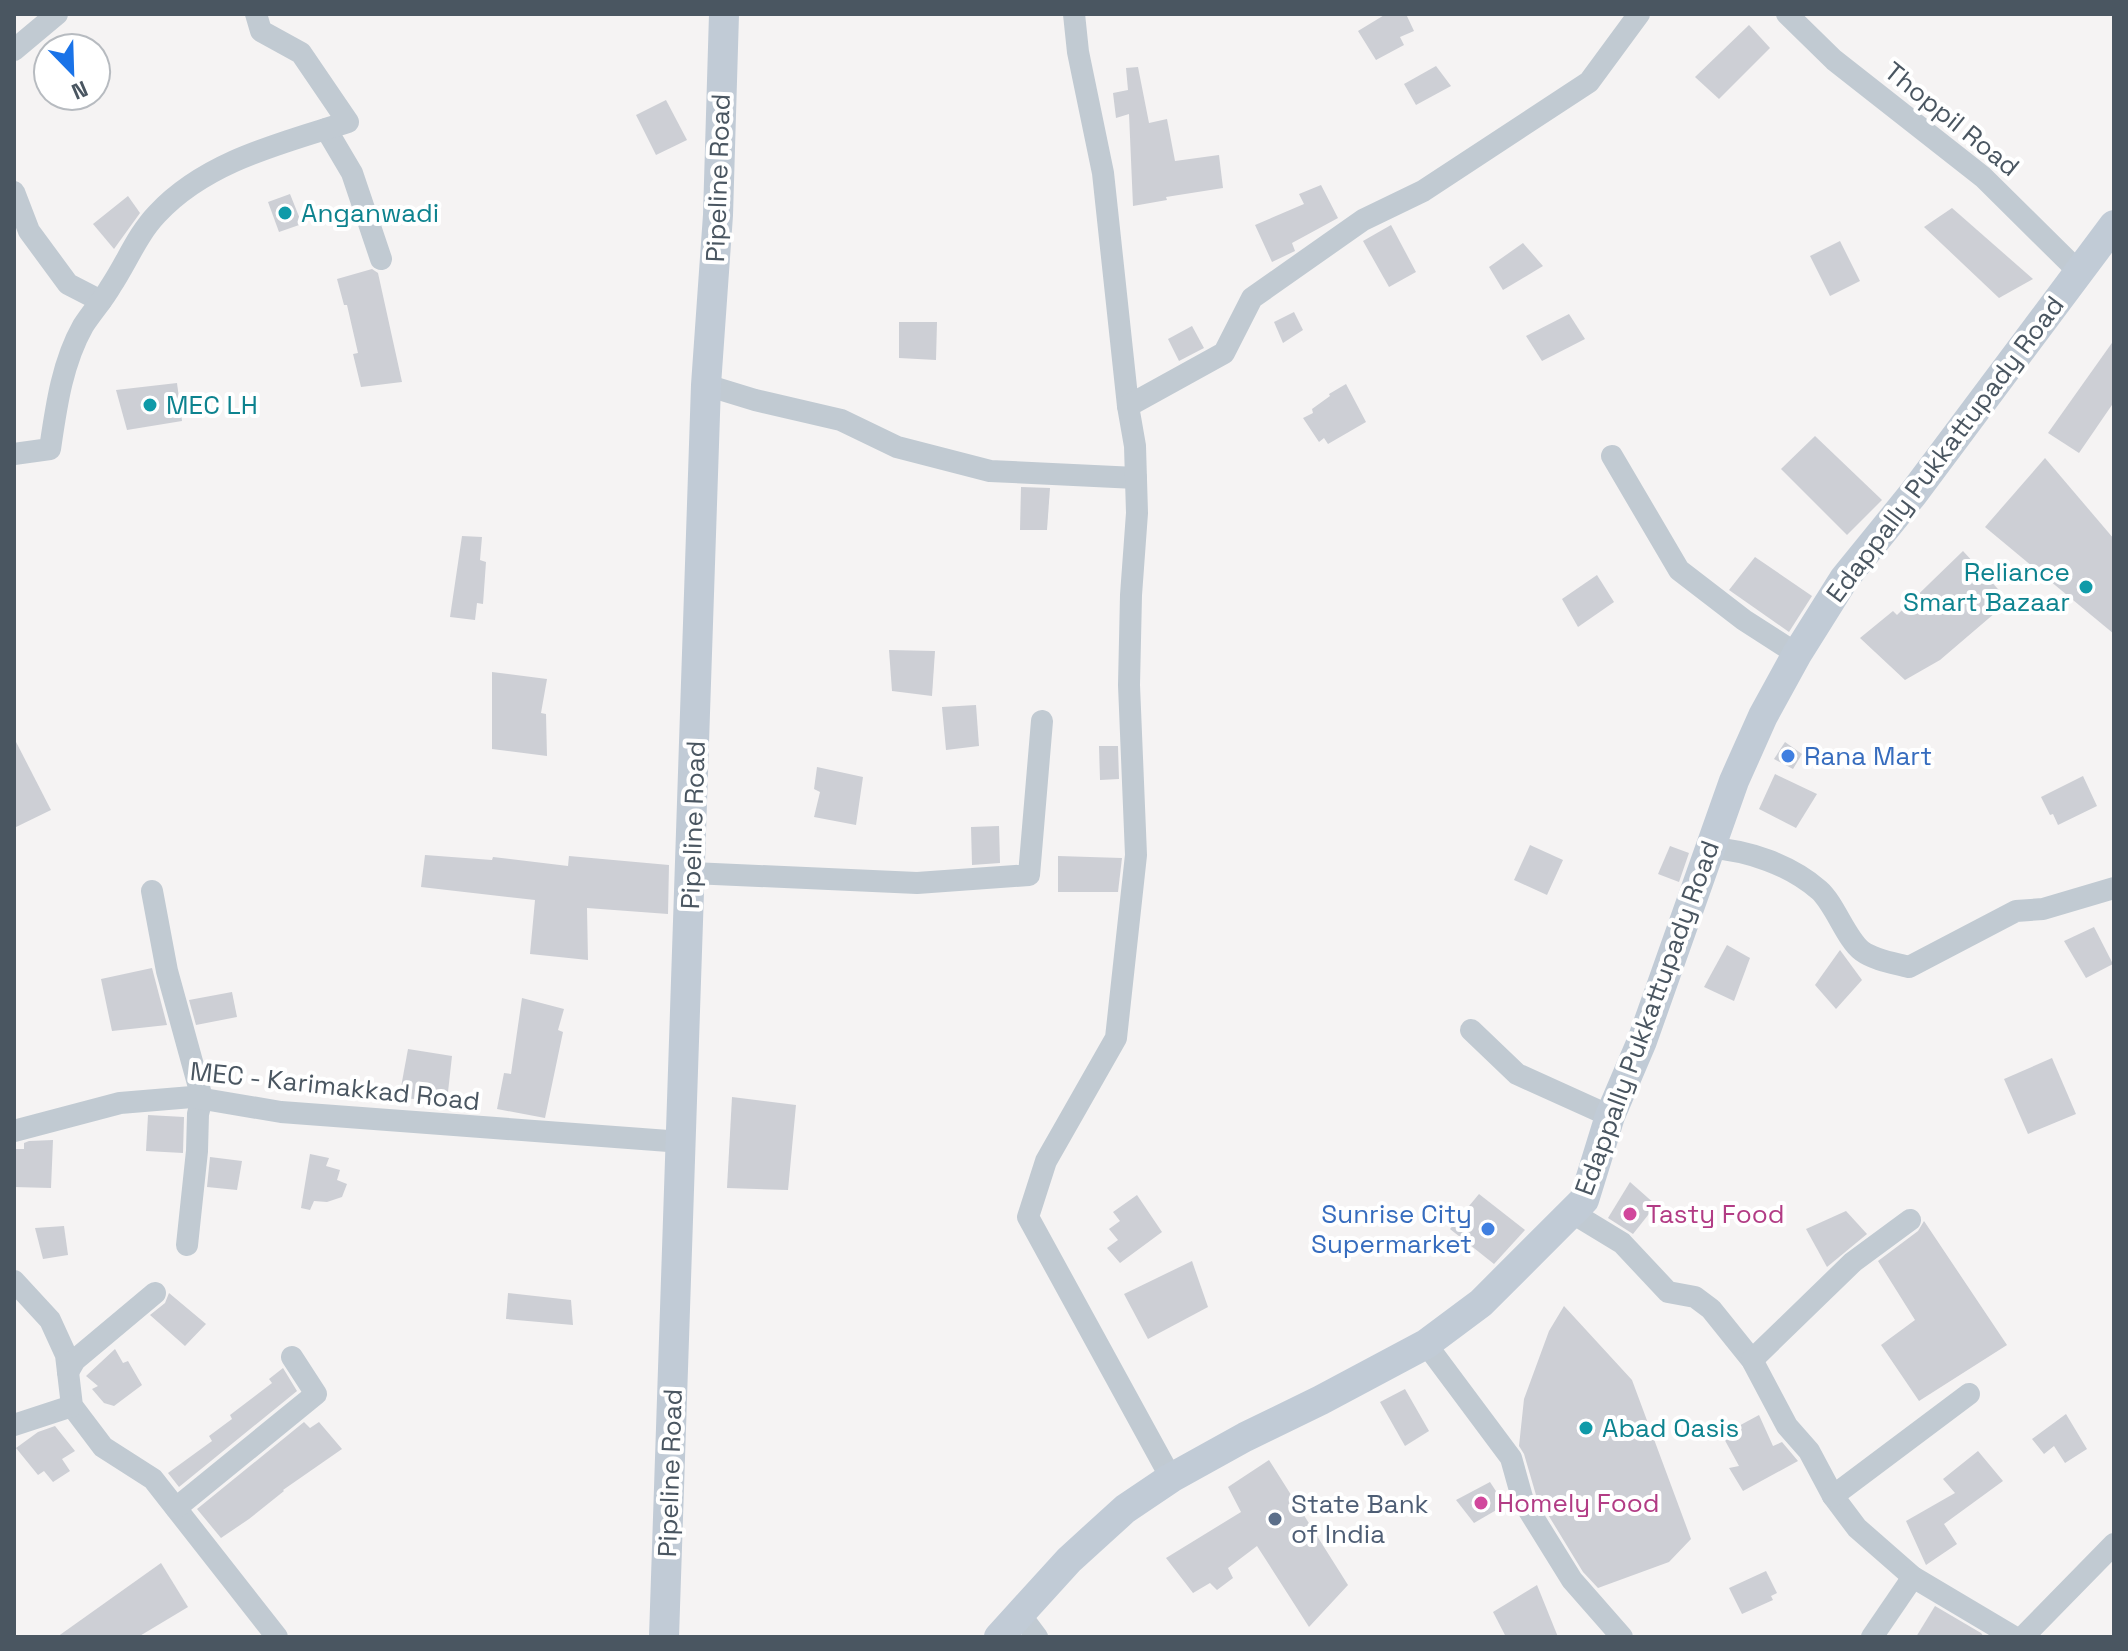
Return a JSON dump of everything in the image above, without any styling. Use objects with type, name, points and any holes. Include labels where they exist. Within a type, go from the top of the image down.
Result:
[{"type":"main road","name":"Pipeline Road","points":[[664,1637],[706,385],[718,215],[724,14]]},
{"type":"main road","name":"Edappally Pukkattupady Road","points":[[999,1637],[1095,1534],[1125,1509],[1171,1478],[1245,1437],[1426,1344],[1481,1303],[1584,1200],[1610,1116],[1642,1041],[1746,755],[1797,654],[1844,579],[1922,481],[2114,225]]},
{"type":"street","points":[[14,50],[57,14]]},
{"type":"street","points":[[14,454],[50,449],[67,361],[83,327],[157,214],[187,188],[237,159],[348,122],[301,53],[261,31],[256,14]]},
{"type":"street","points":[[1074,14],[1078,52],[1103,173],[1135,446],[1137,513],[1129,685],[1136,855],[1116,1038],[1046,1161],[1028,1217],[1171,1478]]},
{"type":"street","points":[[1128,406],[1224,353],[1252,298],[1350,228],[1423,191],[1589,82],[1639,14]]},
{"type":"street","name":"Thoppil Road","points":[[1787,14],[1834,60],[1983,177],[2078,271]]},
{"type":"street","points":[[326,129],[352,173],[381,259]]},
{"type":"street","points":[[14,192],[29,231],[68,284],[101,301]]},
{"type":"street","points":[[706,385],[841,420],[897,447],[990,471],[1136,478]]},
{"type":"street","points":[[1612,456],[1679,570],[1744,620],[1797,654]]},
{"type":"street","points":[[692,873],[917,883],[1029,875],[1042,721]]},
{"type":"street","points":[[1710,848],[1732,849],[1767,860],[1789,872],[1820,891],[1861,951],[1909,967],[2016,911],[2043,909],[2114,888]]},
{"type":"street","points":[[152,891],[167,971],[202,1098],[187,1245]]},
{"type":"street","points":[[1471,1030],[1517,1074],[1610,1116]]},
{"type":"street","name":"MEC - Karimakkad Road","points":[[14,1131],[120,1103],[192,1097],[281,1112],[682,1142]]},
{"type":"street","points":[[1571,1212],[1622,1243],[1668,1292],[1695,1297],[1711,1309],[1752,1360],[1787,1426],[1809,1451],[1833,1496],[1857,1528],[1913,1577],[2014,1637]]},
{"type":"street","points":[[1752,1360],[1853,1262],[1910,1220]]},
{"type":"street","points":[[14,1281],[50,1320],[66,1355],[72,1406],[103,1447],[153,1479],[277,1637]]},
{"type":"street","points":[[68,1372],[75,1360],[155,1293]]},
{"type":"street","points":[[1426,1344],[1511,1458],[1523,1501],[1572,1580],[1622,1637]]},
{"type":"street","points":[[176,1508],[316,1394],[292,1357]]},
{"type":"street","points":[[1833,1496],[1969,1394]]},
{"type":"street","points":[[14,1425],[72,1406]]},
{"type":"street","points":[[2023,1637],[2114,1544]]},
{"type":"street","points":[[1872,1637],[1913,1577]]},
{"type":"street","points":[[1019,1613],[1037,1637]]},
{"type":"building","points":[[1386,14],[1406,14],[1414,31],[1400,37],[1404,45],[1376,60],[1358,31]]},
{"type":"building","points":[[1749,25],[1770,48],[1719,99],[1695,77]]},
{"type":"building","points":[[1436,66],[1451,86],[1416,105],[1404,84]]},
{"type":"building","points":[[1138,67],[1149,123],[1167,119],[1175,161],[1219,155],[1223,188],[1133,206],[1129,114],[1116,118],[1113,93],[1128,90],[1126,68]]},
{"type":"building","points":[[666,100],[687,140],[656,155],[636,115]]},
{"type":"building","points":[[1321,185],[1338,218],[1292,243],[1295,251],[1272,262],[1255,225],[1304,204],[1299,194]]},
{"type":"building","name":"Anganwadi","points":[[290,194],[302,224],[279,232],[268,202]]},
{"type":"building","points":[[128,196],[140,213],[114,249],[93,224]]},
{"type":"building","points":[[1952,208],[2033,279],[1999,298],[1924,227]]},
{"type":"building","points":[[1391,225],[1416,272],[1389,287],[1363,241]]},
{"type":"building","points":[[1840,241],[1860,281],[1830,296],[1810,256]]},
{"type":"building","points":[[1523,243],[1543,266],[1503,290],[1489,267]]},
{"type":"building","points":[[372,269],[378,273],[402,382],[361,387],[353,354],[358,353],[347,305],[344,305],[337,279]]},
{"type":"building","points":[[1294,312],[1303,330],[1283,343],[1274,322]]},
{"type":"building","points":[[1569,314],[1585,339],[1542,361],[1526,336]]},
{"type":"building","points":[[899,322],[937,322],[936,360],[899,358]]},
{"type":"building","points":[[1192,326],[1204,348],[1179,361],[1168,339]]},
{"type":"building","points":[[2114,340],[2114,402],[2079,453],[2048,433]]},
{"type":"building","name":"MEC LH","points":[[177,383],[182,421],[127,430],[116,390]]},
{"type":"building","points":[[1346,384],[1366,422],[1328,444],[1324,438],[1319,442],[1303,418],[1313,413],[1312,409],[1329,394]]},
{"type":"building","points":[[1815,436],[1882,500],[1847,535],[1781,469]]},
{"type":"building","name":"Reliance Smart Bazaar","points":[[2045,458],[2114,539],[2114,634],[1985,527]]},
{"type":"building","points":[[1021,487],[1050,488],[1047,530],[1020,530]]},
{"type":"building","points":[[462,536],[482,537],[480,560],[486,562],[483,604],[477,603],[475,620],[450,617]]},
{"type":"building","points":[[1963,551],[2009,601],[1940,660],[1905,680],[1860,638],[1893,611],[1897,615]]},
{"type":"building","points":[[1755,557],[1812,596],[1789,632],[1729,590]]},
{"type":"building","points":[[1597,575],[1614,602],[1578,627],[1562,599]]},
{"type":"building","points":[[889,650],[935,651],[932,696],[892,691]]},
{"type":"building","points":[[492,672],[547,679],[541,713],[546,714],[547,756],[492,749]]},
{"type":"building","points":[[976,705],[979,746],[946,750],[942,707]]},
{"type":"building","points":[[14,738],[51,810],[14,828]]},
{"type":"building","name":"Rana Mart","points":[[1785,742],[1802,754],[1793,769],[1774,759]]},
{"type":"building","points":[[1099,746],[1118,746],[1119,779],[1100,780]]},
{"type":"building","points":[[817,767],[863,777],[856,825],[814,817],[820,792],[814,789]]},
{"type":"building","points":[[1775,774],[1817,794],[1796,828],[1759,809]]},
{"type":"building","points":[[2083,776],[2097,806],[2058,825],[2041,797]]},
{"type":"building","points":[[999,826],[1000,863],[972,865],[971,827]]},
{"type":"building","points":[[1530,845],[1563,860],[1547,895],[1514,880]]},
{"type":"building","points":[[1670,846],[1689,853],[1679,882],[1658,874]]},
{"type":"building","points":[[425,855],[492,860],[493,857],[568,866],[569,856],[669,865],[668,914],[587,908],[588,960],[530,954],[535,900],[421,887]]},
{"type":"building","points":[[1058,856],[1122,858],[1118,892],[1058,892]]},
{"type":"building","points":[[2094,927],[2113,964],[2086,978],[2064,941]]},
{"type":"building","points":[[1727,945],[1750,958],[1734,1001],[1704,987]]},
{"type":"building","points":[[1840,950],[1862,980],[1836,1009],[1815,985]]},
{"type":"building","points":[[152,968],[167,1025],[112,1031],[101,979]]},
{"type":"building","points":[[232,992],[237,1017],[196,1025],[189,1000]]},
{"type":"building","points":[[522,998],[564,1009],[558,1030],[563,1032],[545,1118],[497,1109],[504,1073],[511,1074]]},
{"type":"building","points":[[408,1049],[452,1056],[447,1101],[399,1098]]},
{"type":"building","points":[[2052,1058],[2076,1114],[2028,1134],[2004,1079]]},
{"type":"building","points":[[732,1097],[796,1105],[788,1190],[727,1188]]},
{"type":"building","points":[[148,1115],[184,1117],[183,1153],[146,1151]]},
{"type":"building","points":[[53,1140],[51,1188],[14,1187],[14,1149],[24,1149],[24,1143],[29,1141]]},
{"type":"building","points":[[310,1154],[329,1158],[326,1166],[340,1170],[337,1180],[347,1184],[342,1197],[327,1202],[314,1201],[310,1210],[301,1208]]},
{"type":"building","points":[[210,1157],[242,1161],[237,1190],[207,1187]]},
{"type":"building","name":"Tasty Food","points":[[1630,1182],[1656,1205],[1633,1234],[1608,1218]]},
{"type":"building","name":"Sunrise City Supermarket","points":[[1479,1194],[1525,1230],[1494,1264],[1450,1229]]},
{"type":"building","points":[[1137,1195],[1162,1232],[1120,1263],[1107,1248],[1118,1240],[1109,1229],[1120,1221],[1113,1212]]},
{"type":"building","points":[[1846,1211],[1867,1234],[1827,1267],[1806,1229]]},
{"type":"building","points":[[1924,1221],[2007,1345],[1919,1401],[1881,1345],[1915,1320],[1878,1261],[1918,1231]]},
{"type":"building","points":[[64,1226],[68,1255],[43,1259],[35,1228]]},
{"type":"building","points":[[1192,1261],[1208,1307],[1148,1339],[1124,1294]]},
{"type":"building","points":[[169,1293],[206,1324],[185,1346],[150,1315],[165,1303]]},
{"type":"building","points":[[508,1293],[571,1300],[573,1325],[506,1319]]},
{"type":"building","name":"Abad Oasis","points":[[1564,1306],[1632,1380],[1691,1539],[1669,1562],[1598,1588],[1583,1572],[1536,1495],[1519,1446],[1524,1399],[1549,1331]]},
{"type":"building","points":[[115,1349],[123,1363],[128,1361],[142,1385],[114,1406],[104,1403],[92,1389],[98,1386],[86,1376]]},
{"type":"building","points":[[283,1368],[297,1391],[179,1487],[168,1473],[212,1441],[209,1436],[232,1419],[230,1415],[272,1383],[269,1379]]},
{"type":"building","points":[[1405,1389],[1429,1431],[1405,1446],[1380,1402]]},
{"type":"building","points":[[2066,1414],[2087,1449],[2065,1463],[2054,1446],[2044,1454],[2032,1439]]},
{"type":"building","points":[[1759,1415],[1773,1446],[1782,1442],[1798,1461],[1743,1491],[1729,1468],[1739,1466],[1722,1435]]},
{"type":"building","points":[[304,1422],[310,1428],[319,1422],[342,1449],[221,1538],[197,1509]]},
{"type":"building","points":[[55,1426],[75,1451],[62,1459],[70,1471],[53,1482],[44,1471],[38,1475],[16,1448],[38,1432]]},
{"type":"building","points":[[1978,1451],[2003,1481],[1944,1524],[1957,1544],[1926,1565],[1906,1521],[1955,1493],[1943,1479]]},
{"type":"building","name":"State Bank of India","points":[[1269,1460],[1348,1585],[1309,1627],[1257,1546],[1228,1568],[1233,1578],[1217,1590],[1210,1583],[1193,1593],[1166,1558],[1241,1512],[1228,1487]]},
{"type":"building","name":"Homely Food","points":[[1490,1482],[1505,1505],[1474,1523],[1456,1500]]},
{"type":"building","points":[[161,1563],[188,1607],[138,1637],[57,1637]]},
{"type":"building","points":[[1766,1571],[1777,1593],[1771,1596],[1773,1600],[1742,1614],[1729,1588]]},
{"type":"building","points":[[1537,1585],[1558,1637],[1506,1637],[1493,1612]]},
{"type":"building","points":[[1935,1606],[1981,1633],[1984,1637],[1916,1637]]},
{"type":"place","name":"Anganwadi","points":[[285,213]]},
{"type":"place","name":"MEC LH","points":[[150,405]]},
{"type":"place","name":"Reliance Smart Bazaar","points":[[2086,587]]},
{"type":"place","name":"Rana Mart","points":[[1788,756]]},
{"type":"place","name":"Tasty Food","points":[[1630,1214]]},
{"type":"place","name":"Sunrise City Supermarket","points":[[1488,1229]]},
{"type":"place","name":"Abad Oasis","points":[[1586,1428]]},
{"type":"place","name":"Homely Food","points":[[1481,1503]]},
{"type":"place","name":"State Bank of India","points":[[1275,1519]]}]
